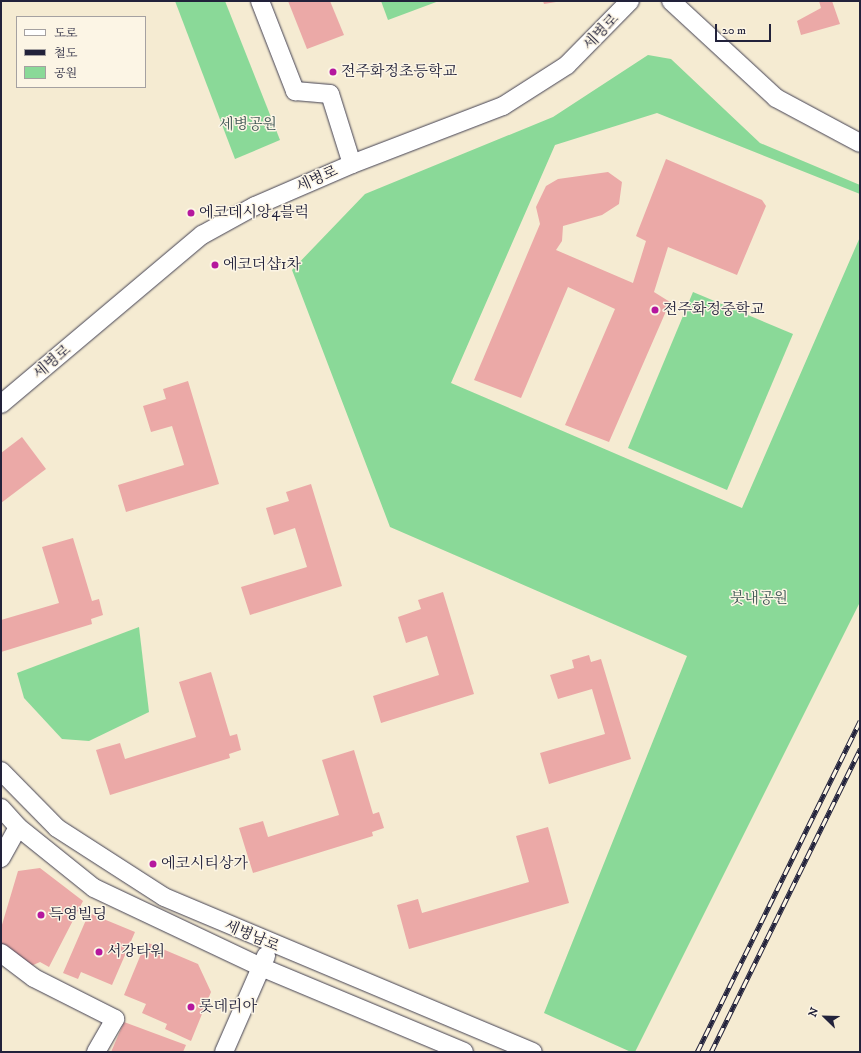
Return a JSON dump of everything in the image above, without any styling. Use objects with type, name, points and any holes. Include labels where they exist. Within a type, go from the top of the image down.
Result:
[{"type":"street","points":[[260,1],[295,91],[330,94],[352,164]]},
{"type":"street","name":"세병로","points":[[1,404],[202,235],[256,206],[352,164],[503,106],[567,65],[630,1]]},
{"type":"street","points":[[671,1],[776,98],[860,143]]},
{"type":"street","name":"세병남로","points":[[1,771],[57,828],[103,860],[164,897],[271,944],[533,1052]]},
{"type":"street","name":"세병남로","points":[[1,808],[18,827],[94,888],[261,967],[464,1052]]},
{"type":"street","points":[[1,858],[18,827]]},
{"type":"street","points":[[224,1052],[271,944]]},
{"type":"street","points":[[1,953],[34,978],[114,1019],[96,1052]]},
{"type":"green space","name":"세병공원","points":[[175,1],[225,1],[280,140],[235,159]]},
{"type":"green space","points":[[381,1],[439,1],[388,20]]},
{"type":"green space","name":"붓내공원","points":[[648,55],[671,59],[760,143],[860,185],[860,194],[657,113],[555,145],[451,383],[742,508],[860,237],[860,602],[635,1052],[631,1052],[544,1013],[687,656],[390,527],[292,270],[365,194],[553,117]]},
{"type":"green space","points":[[693,292],[793,334],[727,490],[628,448]]},
{"type":"green space","points":[[139,627],[149,712],[89,741],[62,739],[24,698],[17,673]]},
{"type":"building","points":[[288,1],[330,1],[344,35],[307,49]]},
{"type":"building","points":[[543,1],[556,1],[556,2],[544,4]]},
{"type":"building","points":[[819,1],[832,1],[840,24],[801,35],[797,21],[821,8]]},
{"type":"building","points":[[666,159],[762,200],[766,206],[737,275],[668,247],[654,292],[670,302],[609,442],[565,425],[615,309],[568,287],[521,398],[474,380],[540,224],[536,207],[546,186],[558,179],[608,172],[622,182],[619,204],[602,215],[563,226],[562,241],[556,250],[633,283],[646,241],[636,236]]},
{"type":"building","points":[[188,381],[219,484],[126,512],[118,485],[184,465],[172,426],[151,432],[143,406],[166,399],[163,389]]},
{"type":"building","points":[[22,437],[46,469],[1,503],[1,453]]},
{"type":"building","points":[[311,484],[342,586],[250,615],[241,587],[307,567],[295,528],[274,535],[266,508],[289,501],[286,492]]},
{"type":"building","points":[[73,538],[92,601],[99,599],[103,615],[91,619],[92,624],[1,652],[1,620],[59,603],[42,547]]},
{"type":"building","points":[[443,592],[474,694],[381,723],[373,696],[439,675],[427,636],[406,643],[398,617],[421,609],[418,600]]},
{"type":"building","points":[[589,655],[591,662],[601,659],[631,759],[549,784],[540,753],[605,734],[592,689],[558,699],[550,675],[574,668],[572,660]]},
{"type":"building","points":[[211,672],[230,736],[237,734],[241,750],[229,754],[230,758],[110,795],[96,750],[120,743],[125,759],[196,737],[179,682]]},
{"type":"building","points":[[354,750],[373,814],[379,812],[384,828],[372,832],[373,836],[253,873],[239,828],[263,821],[268,837],[339,815],[322,760]]},
{"type":"building","points":[[548,827],[569,903],[409,949],[397,905],[418,899],[422,913],[529,882],[516,836]]},
{"type":"building","name":"득영빌딩","points":[[40,868],[83,901],[49,967],[40,962],[31,966],[1,943],[1,928],[18,871]]},
{"type":"building","name":"서강타워","points":[[89,913],[135,932],[112,985],[81,972],[78,979],[63,973]]},
{"type":"building","points":[[146,942],[198,964],[211,992],[191,1041],[165,1029],[167,1024],[142,1013],[146,1004],[124,995]]},
{"type":"building","points":[[124,1022],[186,1045],[183,1052],[111,1052]]},
{"type":"railway","points":[[697,1052],[860,721]]},
{"type":"railway","points":[[711,1052],[860,749]]},
{"type":"place","name":"전주화정초등학교","points":[[333,72]]},
{"type":"place","name":"에코데시앙4블럭","points":[[191,213]]},
{"type":"place","name":"에코더샵1차","points":[[215,265]]},
{"type":"place","name":"전주화정중학교","points":[[655,310]]},
{"type":"place","name":"에코시티상가","points":[[153,864]]},
{"type":"place","name":"득영빌딩","points":[[41,915]]},
{"type":"place","name":"서강타워","points":[[99,952]]},
{"type":"place","name":"롯데리아","points":[[191,1007]]}]
